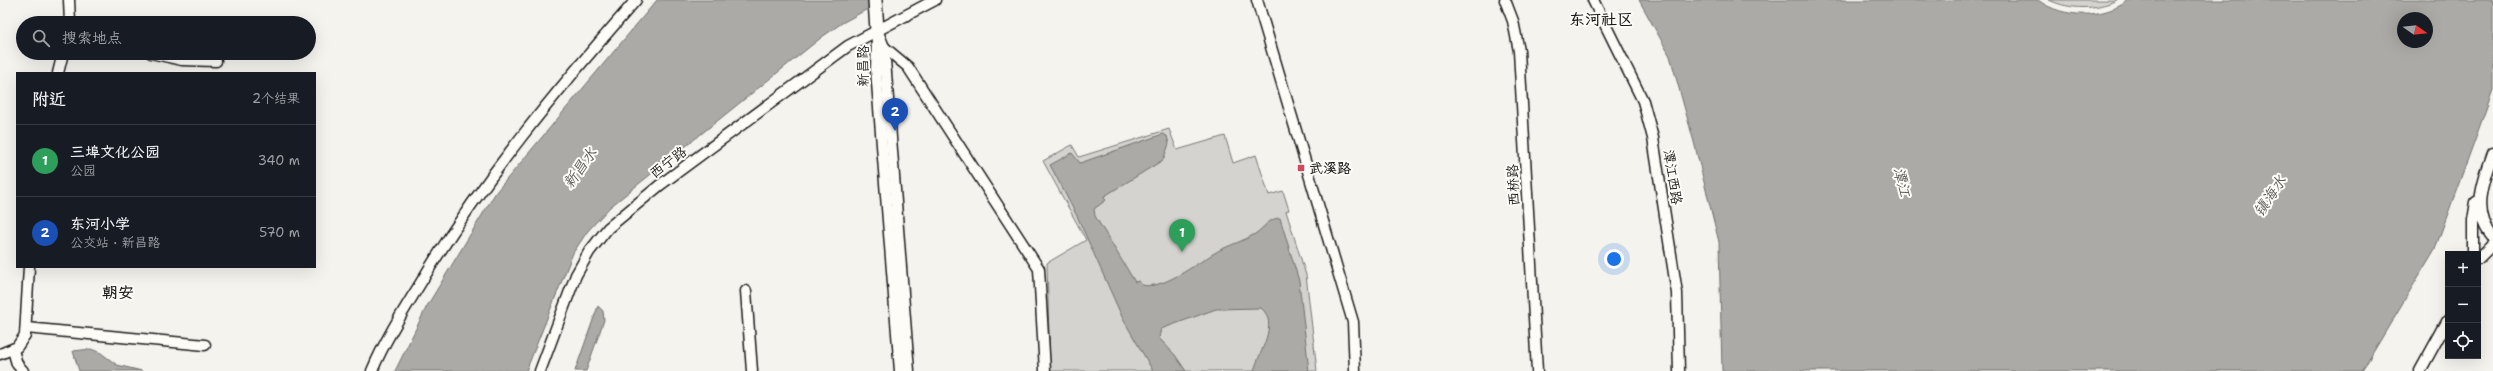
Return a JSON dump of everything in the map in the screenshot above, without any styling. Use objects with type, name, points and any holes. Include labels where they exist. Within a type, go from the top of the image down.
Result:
[{"type":"main road","points":[[875,0],[877,30]]},
{"type":"street","points":[[69,0],[70,16]]},
{"type":"street","points":[[372,371],[414,294],[483,186],[526,130],[636,0]]},
{"type":"street","points":[[877,30],[935,0]]},
{"type":"street","points":[[1257,0],[1353,322],[1356,371]]},
{"type":"street","name":"西桥路","points":[[1505,0],[1513,20],[1519,51],[1537,371]]},
{"type":"street","name":"潭江西路","points":[[1593,0],[1643,102],[1653,138],[1677,293],[1678,371]]},
{"type":"street","name":"新昌路","points":[[877,30],[884,47],[909,371]]},
{"type":"street","name":"新昌路","points":[[877,30],[876,70],[900,371]]},
{"type":"street","name":"西宁路","points":[[540,371],[576,275],[590,252],[608,228],[660,185],[848,46],[877,30]]},
{"type":"street","points":[[884,47],[908,67],[1039,269],[1045,371]]},
{"type":"street","points":[[58,72],[61,60]]},
{"type":"street","points":[[182,60],[216,61]]},
{"type":"street","points":[[2473,251],[2473,220],[2475,205],[2493,153]]},
{"type":"street","points":[[2481,187],[2481,219],[2493,238]]},
{"type":"street","points":[[2481,257],[2493,244]]},
{"type":"street","points":[[0,354],[13,350],[21,341],[26,328],[29,268]]},
{"type":"street","points":[[746,291],[752,371]]},
{"type":"street","points":[[2420,371],[2446,323]]},
{"type":"street","points":[[26,328],[205,345]]},
{"type":"street","points":[[13,350],[17,364],[23,371]]},
{"type":"shaded area","points":[[2049,0],[2117,0],[2100,6],[2083,8],[2066,6]]},
{"type":"shaded area","points":[[1169,129],[1177,150],[1225,136],[1233,163],[1256,155],[1269,195],[1283,191],[1289,210],[1286,211],[1306,275],[1317,371],[1050,371],[1047,263],[1086,240],[1043,161],[1072,145],[1079,157]]},
{"type":"water","name":"新昌水","points":[[657,0],[884,0],[842,23],[822,37],[610,207],[587,232],[573,253],[526,371],[395,371],[427,306],[496,192]]},
{"type":"water","points":[[1639,0],[2038,0],[2059,11],[2084,14],[2108,11],[2129,0],[2493,0],[2493,90],[2435,249],[2362,371],[1722,371],[1719,242],[1694,142],[1670,56]]},
{"type":"water","points":[[1163,134],[1167,136],[1169,144],[1163,160],[1103,197],[1106,200],[1094,209],[1095,216],[1135,282],[1139,281],[1142,285],[1151,286],[1172,279],[1214,253],[1255,234],[1276,218],[1280,218],[1299,281],[1309,371],[1254,371],[1268,330],[1266,314],[1261,308],[1216,309],[1161,329],[1159,338],[1175,355],[1186,371],[1153,371],[1123,319],[1077,216],[1050,165],[1072,153],[1080,163]]},
{"type":"water","points":[[598,306],[603,311],[604,320],[586,371],[575,371]]},
{"type":"water","points":[[91,349],[101,353],[117,365],[142,371],[79,371],[73,351]]},
{"type":"place","name":"东河小学","points":[[895,131]]},
{"type":"place","name":"武溪路","points":[[1301,168]]},
{"type":"place","name":"三埠文化公园","points":[[1182,252]]},
{"type":"district","name":"东河社区","points":[[1601,19]]},
{"type":"district","name":"朝安","points":[[118,292]]},
{"type":"water label","name":"潭江","points":[[1902,182]]},
{"type":"water label","name":"镇海水","points":[[2270,196]]}]
